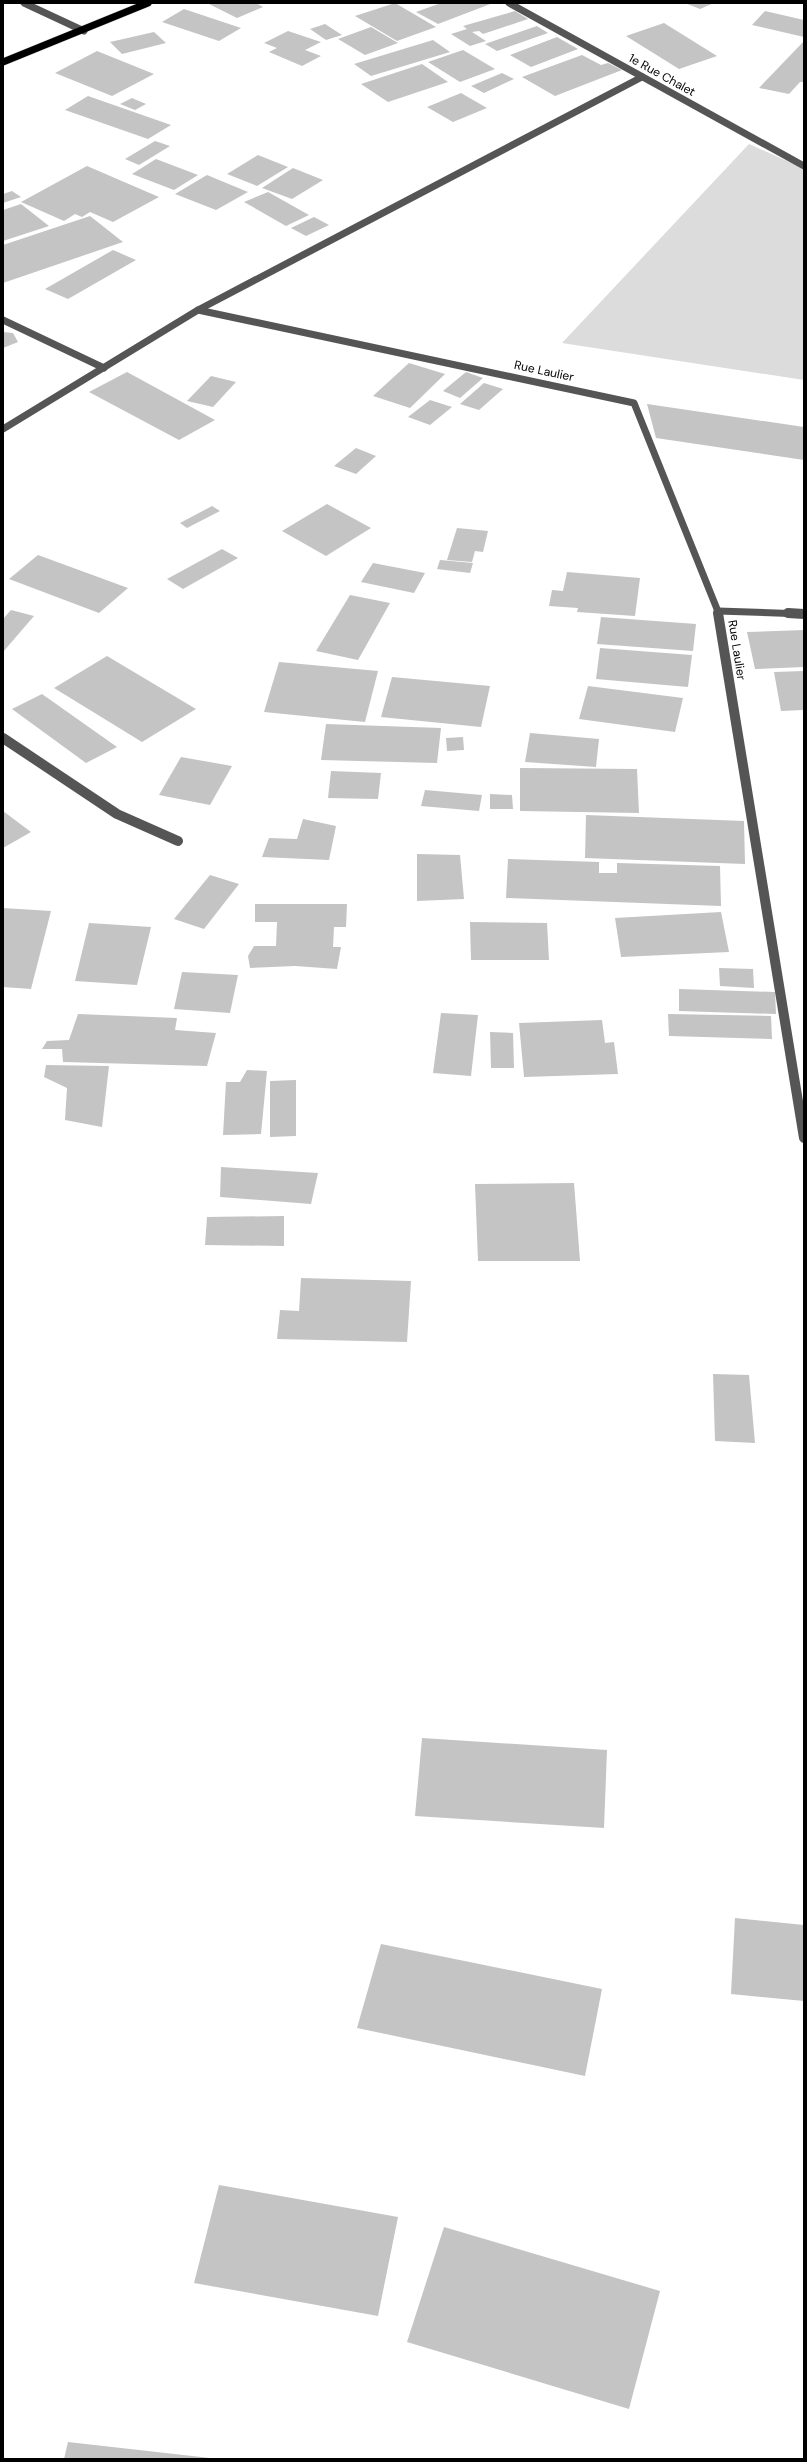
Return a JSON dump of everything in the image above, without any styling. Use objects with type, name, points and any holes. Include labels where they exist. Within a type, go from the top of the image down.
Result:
[{"type":"main road","points":[[3,62],[148,3]]},
{"type":"street","points":[[24,3],[84,30]]},
{"type":"street","name":"1e Rue Chalet","points":[[509,3],[804,166]]},
{"type":"street","points":[[3,429],[198,310],[642,77]]},
{"type":"street","name":"Rue Laulier","points":[[198,310],[634,403],[718,611],[804,1138]]},
{"type":"street","points":[[3,320],[104,368]]},
{"type":"street","points":[[718,611],[804,614]]},
{"type":"street","points":[[3,738],[117,814],[178,841]]},
{"type":"shaded area","points":[[749,144],[796,165],[804,166],[804,380],[562,343]]},
{"type":"building","points":[[207,3],[256,3],[263,7],[237,18]]},
{"type":"building","points":[[395,3],[436,27],[397,41],[355,16]]},
{"type":"building","points":[[441,3],[493,3],[438,24],[416,12]]},
{"type":"building","points":[[685,3],[714,3],[700,9]]},
{"type":"building","points":[[184,9],[241,28],[219,41],[162,22]]},
{"type":"building","points":[[515,11],[528,19],[483,34],[479,31],[472,32],[486,41],[470,46],[451,34],[467,29],[463,26]]},
{"type":"building","points":[[765,11],[804,20],[804,37],[752,25]]},
{"type":"building","points":[[664,23],[717,56],[679,69],[626,36]]},
{"type":"building","points":[[325,24],[342,35],[326,40],[310,29]]},
{"type":"building","points":[[537,26],[548,33],[497,51],[485,44]]},
{"type":"building","points":[[371,27],[398,43],[365,55],[338,39]]},
{"type":"building","points":[[288,31],[321,42],[305,50],[321,56],[302,66],[269,52],[277,48],[264,43]]},
{"type":"building","points":[[154,32],[166,43],[122,54],[110,42]]},
{"type":"building","points":[[557,37],[578,49],[531,67],[510,55]]},
{"type":"building","points":[[433,40],[450,52],[371,76],[354,64]]},
{"type":"building","points":[[804,41],[804,82],[800,82],[789,94],[759,88]]},
{"type":"building","points":[[463,50],[495,69],[460,82],[428,62]]},
{"type":"building","points":[[97,51],[154,74],[112,96],[55,73]]},
{"type":"building","points":[[582,55],[601,65],[608,63],[622,70],[555,96],[522,77]]},
{"type":"building","points":[[422,64],[448,82],[388,102],[361,84]]},
{"type":"building","points":[[502,73],[514,79],[484,93],[471,86]]},
{"type":"building","points":[[461,93],[487,108],[453,122],[427,107]]},
{"type":"building","points":[[88,96],[171,125],[148,139],[65,110]]},
{"type":"building","points":[[132,98],[146,104],[135,110],[120,104]]},
{"type":"building","points":[[155,141],[170,146],[139,165],[125,159]]},
{"type":"building","points":[[258,155],[288,167],[257,186],[227,174]]},
{"type":"building","points":[[156,159],[198,175],[174,190],[132,174]]},
{"type":"building","points":[[87,166],[159,197],[113,222],[90,212],[82,217],[75,214],[64,221],[21,202]]},
{"type":"building","points":[[293,168],[323,180],[292,199],[262,188]]},
{"type":"building","points":[[207,175],[248,192],[216,210],[175,194]]},
{"type":"building","points":[[12,191],[21,197],[3,203],[3,194]]},
{"type":"building","points":[[268,192],[309,215],[286,226],[244,202]]},
{"type":"building","points":[[21,204],[49,226],[3,241],[3,210]]},
{"type":"building","points":[[90,216],[123,242],[3,283],[3,245]]},
{"type":"building","points":[[314,217],[329,225],[306,236],[291,228]]},
{"type":"building","points":[[113,250],[136,260],[68,299],[45,289]]},
{"type":"building","points":[[3,332],[13,333],[18,342],[3,348]]},
{"type":"building","points":[[409,363],[445,374],[410,408],[373,396]]},
{"type":"building","points":[[127,372],[215,420],[179,440],[89,392]]},
{"type":"building","points":[[466,372],[483,378],[460,398],[443,391]]},
{"type":"building","points":[[211,376],[236,382],[213,407],[187,401]]},
{"type":"building","points":[[484,383],[503,389],[479,410],[460,404]]},
{"type":"building","points":[[430,400],[452,407],[430,425],[408,417]]},
{"type":"building","points":[[647,404],[804,427],[804,460],[656,438]]},
{"type":"building","points":[[356,448],[376,456],[356,474],[334,466]]},
{"type":"building","points":[[327,504],[371,528],[326,556],[282,531]]},
{"type":"building","points":[[212,506],[220,511],[187,528],[180,523]]},
{"type":"building","points":[[457,528],[488,531],[483,552],[475,551],[472,562],[447,560]]},
{"type":"building","points":[[222,549],[238,558],[183,589],[167,579]]},
{"type":"building","points":[[38,555],[128,588],[99,613],[9,579]]},
{"type":"building","points":[[440,560],[473,563],[470,573],[437,569]]},
{"type":"building","points":[[373,563],[425,573],[414,593],[361,582]]},
{"type":"building","points":[[567,572],[640,578],[635,616],[577,612],[578,608],[549,606],[552,590],[563,591]]},
{"type":"building","points":[[350,595],[390,603],[358,660],[316,651]]},
{"type":"building","points":[[11,610],[34,616],[3,652],[3,619]]},
{"type":"building","points":[[601,617],[696,624],[693,651],[597,644]]},
{"type":"building","points":[[804,630],[804,667],[755,669],[747,632]]},
{"type":"building","points":[[600,648],[692,655],[688,687],[596,679]]},
{"type":"building","points":[[107,656],[196,709],[142,742],[54,688]]},
{"type":"building","points":[[279,662],[378,671],[365,722],[264,712]]},
{"type":"building","points":[[804,671],[804,710],[781,711],[774,672]]},
{"type":"building","points":[[392,677],[490,686],[481,727],[381,717]]},
{"type":"building","points":[[588,686],[683,698],[675,732],[579,719]]},
{"type":"building","points":[[42,694],[117,747],[86,763],[12,709]]},
{"type":"building","points":[[326,724],[441,728],[437,763],[321,760]]},
{"type":"building","points":[[530,733],[599,739],[596,767],[525,762]]},
{"type":"building","points":[[463,737],[464,750],[447,751],[446,738]]},
{"type":"building","points":[[181,757],[232,766],[210,805],[159,795]]},
{"type":"building","points":[[520,768],[637,769],[639,813],[520,811]]},
{"type":"building","points":[[331,771],[381,773],[378,799],[328,798]]},
{"type":"building","points":[[425,790],[482,795],[479,811],[421,806]]},
{"type":"building","points":[[490,794],[512,795],[513,809],[490,809]]},
{"type":"building","points":[[3,811],[31,832],[3,848]]},
{"type":"building","points":[[586,815],[744,821],[745,864],[585,858]]},
{"type":"building","points":[[303,819],[336,826],[329,860],[262,857],[269,838],[297,839]]},
{"type":"building","points":[[417,854],[460,855],[464,899],[417,901]]},
{"type":"building","points":[[508,859],[599,862],[599,873],[617,873],[617,863],[720,866],[721,906],[506,898]]},
{"type":"building","points":[[210,875],[239,884],[204,929],[174,919]]},
{"type":"building","points":[[255,904],[347,904],[346,927],[334,927],[333,947],[341,947],[337,969],[295,966],[250,968],[248,956],[254,946],[276,946],[277,922],[255,922]]},
{"type":"building","points":[[3,908],[51,911],[31,989],[3,987]]},
{"type":"building","points":[[721,912],[729,952],[621,957],[615,918]]},
{"type":"building","points":[[470,922],[547,923],[549,960],[471,960]]},
{"type":"building","points":[[89,923],[151,927],[137,985],[75,981]]},
{"type":"building","points":[[719,968],[753,969],[754,988],[720,986]]},
{"type":"building","points":[[182,972],[238,975],[230,1013],[174,1009]]},
{"type":"building","points":[[679,989],[775,992],[776,1014],[679,1011]]},
{"type":"building","points":[[441,1013],[478,1015],[471,1076],[433,1073]]},
{"type":"building","points":[[78,1014],[177,1018],[175,1030],[216,1033],[207,1066],[63,1062],[62,1049],[42,1049],[47,1041],[69,1040]]},
{"type":"building","points":[[668,1014],[771,1016],[772,1039],[669,1036]]},
{"type":"building","points":[[602,1020],[605,1043],[614,1042],[618,1074],[524,1077],[519,1023]]},
{"type":"building","points":[[490,1032],[513,1033],[514,1068],[491,1068]]},
{"type":"building","points":[[46,1065],[109,1066],[102,1127],[65,1120],[67,1088],[44,1077]]},
{"type":"building","points":[[247,1070],[267,1071],[261,1134],[223,1135],[226,1082],[240,1082]]},
{"type":"building","points":[[296,1080],[296,1136],[270,1137],[270,1081]]},
{"type":"building","points":[[221,1167],[318,1173],[311,1204],[220,1197]]},
{"type":"building","points":[[574,1183],[580,1261],[478,1261],[475,1184]]},
{"type":"building","points":[[284,1216],[284,1246],[205,1245],[207,1217]]},
{"type":"building","points":[[301,1278],[411,1281],[407,1342],[277,1339],[280,1310],[299,1311]]},
{"type":"building","points":[[713,1374],[749,1375],[755,1443],[715,1441]]},
{"type":"building","points":[[422,1738],[607,1750],[604,1828],[415,1816]]},
{"type":"building","points":[[735,1918],[804,1925],[804,2001],[731,1994]]},
{"type":"building","points":[[381,1944],[602,1989],[585,2076],[357,2028]]},
{"type":"building","points":[[219,2185],[398,2217],[378,2316],[194,2283]]},
{"type":"building","points":[[444,2227],[660,2291],[629,2409],[407,2342]]},
{"type":"building","points":[[68,2442],[210,2458],[210,2459],[64,2459]]}]
